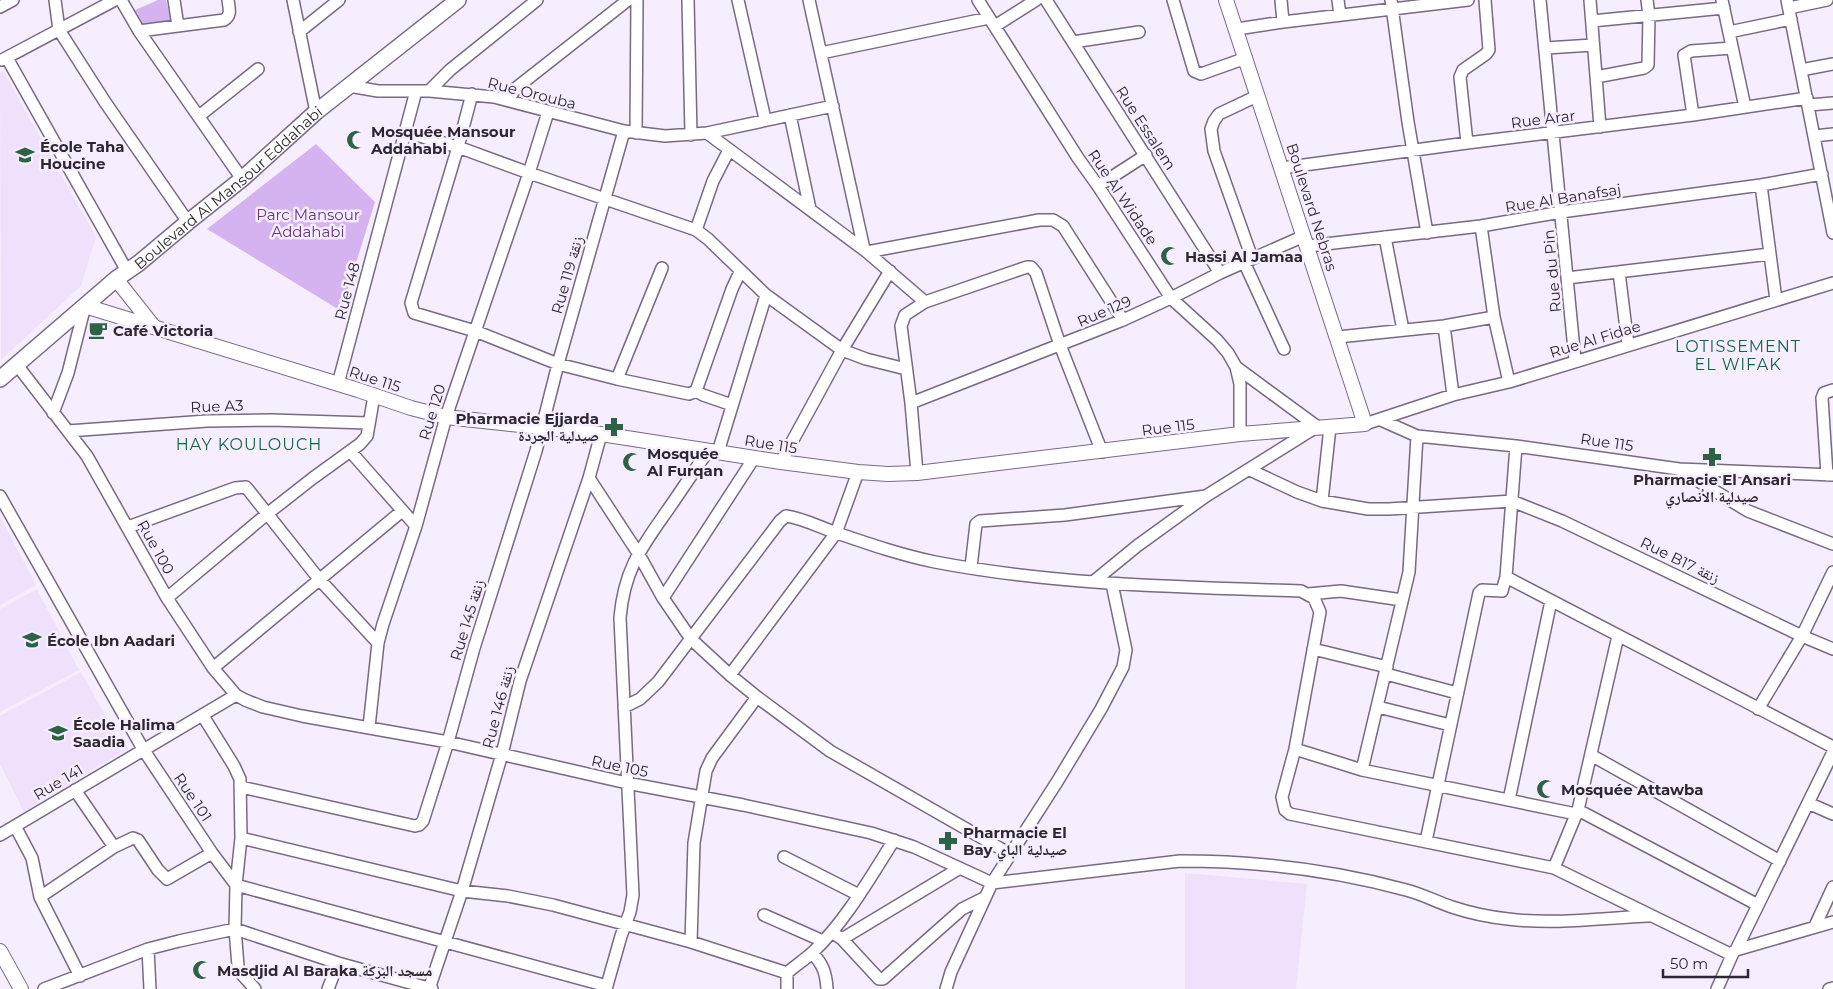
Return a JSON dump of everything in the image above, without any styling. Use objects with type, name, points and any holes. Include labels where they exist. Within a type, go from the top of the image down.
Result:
[{"type":"main road","name":"Boulevard Al Mansour Eddahabi","points":[[0,379],[122,275],[242,179],[316,112],[458,0]]},
{"type":"street","points":[[0,7],[12,0]]},
{"type":"street","points":[[56,0],[59,30],[105,102],[188,222]]},
{"type":"street","points":[[115,0],[3,59],[122,275],[154,327]]},
{"type":"street","points":[[121,0],[139,31],[242,179]]},
{"type":"street","points":[[174,0],[178,26]]},
{"type":"street","points":[[139,31],[224,20],[230,13],[228,0]]},
{"type":"street","points":[[293,0],[316,112]]},
{"type":"street","points":[[299,32],[339,0]]},
{"type":"street","points":[[429,91],[450,70],[537,0]]},
{"type":"street","points":[[508,100],[516,88],[628,0]]},
{"type":"street","points":[[636,133],[637,0]]},
{"type":"street","points":[[688,0],[691,135]]},
{"type":"street","points":[[738,0],[765,120]]},
{"type":"street","points":[[809,0],[866,250]]},
{"type":"street","name":"Rue Al Widade","points":[[978,0],[1078,158],[1171,298],[1217,340],[1236,367],[1240,384],[1240,434]]},
{"type":"street","points":[[821,53],[992,22],[1036,0]]},
{"type":"street","name":"Rue Essalem","points":[[1046,0],[1220,273]]},
{"type":"street","points":[[1173,0],[1194,72],[1201,74],[1246,58]]},
{"type":"street","name":"Boulevard Nebras","points":[[1226,0],[1365,424]]},
{"type":"street","points":[[1281,0],[1283,22]]},
{"type":"street","points":[[1338,0],[1340,15]]},
{"type":"street","points":[[1237,29],[1340,15],[1392,5],[1468,0]]},
{"type":"street","points":[[1467,143],[1460,77],[1463,70],[1489,50],[1485,0]]},
{"type":"street","name":"Rue du Pin","points":[[1540,0],[1575,360]]},
{"type":"street","points":[[1590,0],[1600,127]]},
{"type":"street","points":[[1596,78],[1646,67],[1649,62],[1649,15],[1647,0]]},
{"type":"street","points":[[1729,32],[1789,9],[1827,0]]},
{"type":"street","points":[[1592,21],[1723,4],[1745,107]]},
{"type":"street","points":[[1392,5],[1427,232]]},
{"type":"street","points":[[1789,9],[1833,233]]},
{"type":"street","points":[[1073,42],[1139,32]]},
{"type":"street","points":[[1546,48],[1593,46]]},
{"type":"street","points":[[1693,115],[1684,55],[1692,51],[1732,48]]},
{"type":"street","points":[[1801,70],[1833,64]]},
{"type":"street","points":[[199,116],[258,69]]},
{"type":"street","name":"Rue Orouba","points":[[349,86],[378,91],[429,91],[472,94],[508,100],[624,131],[666,136],[707,133],[833,106]]},
{"type":"street","name":"Rue 148","points":[[338,384],[416,91]]},
{"type":"street","points":[[472,94],[412,303],[412,311],[416,314],[475,331],[558,364],[686,394],[696,391],[732,289],[740,272]]},
{"type":"street","points":[[1258,96],[1219,114],[1211,129],[1214,151],[1248,260],[1284,348]]},
{"type":"street","name":"Rue Arar","points":[[1282,168],[1467,143],[1553,134],[1745,107],[1808,102],[1833,103]]},
{"type":"street","name":"Rue 120","points":[[368,727],[378,643],[416,526],[446,417],[548,112]]},
{"type":"street","points":[[790,115],[810,209]]},
{"type":"street","name":"Rue 119 زنقة","points":[[542,428],[558,364],[624,131]]},
{"type":"street","points":[[405,132],[458,147],[696,230],[708,239],[740,272],[766,295],[842,350],[866,359],[906,369]]},
{"type":"street","points":[[707,133],[866,250],[925,302]]},
{"type":"street","points":[[1815,136],[1833,134]]},
{"type":"street","points":[[696,230],[712,182],[729,150]]},
{"type":"street","points":[[1098,186],[1146,155]]},
{"type":"street","name":"Rue Al Banafsaj","points":[[1306,241],[1385,237],[1481,226],[1562,212],[1761,185],[1822,174]]},
{"type":"street","points":[[1761,185],[1776,300]]},
{"type":"street","points":[[866,250],[1039,220],[1053,220],[1063,226],[1124,320]]},
{"type":"street","points":[[1481,226],[1494,317],[1508,382]]},
{"type":"street","points":[[1385,237],[1403,330]]},
{"type":"street","name":"Rue 129","points":[[911,403],[1124,320],[1248,260],[1306,241]]},
{"type":"street","points":[[1567,278],[1770,254]]},
{"type":"street","points":[[617,379],[662,268]]},
{"type":"street","points":[[917,473],[911,403],[901,335],[903,319],[912,309],[925,302],[1022,268],[1031,268],[1036,273],[1060,345],[1102,452]]},
{"type":"street","points":[[781,462],[842,350],[890,271]]},
{"type":"street","points":[[1619,272],[1628,345]]},
{"type":"street","name":"Rue Al Fidae","points":[[1365,424],[1453,395],[1508,382],[1575,360],[1833,284]]},
{"type":"street","points":[[236,886],[445,942],[606,988],[630,912],[633,895],[621,604],[628,576],[638,553],[713,451],[732,405],[766,295]]},
{"type":"street","points":[[53,413],[68,373],[85,306]]},
{"type":"street","name":"Rue 115","points":[[85,306],[446,417],[601,434],[858,472],[917,473],[1240,434],[1365,424]]},
{"type":"street","points":[[1338,337],[1444,326],[1494,317]]},
{"type":"street","points":[[1444,326],[1453,395]]},
{"type":"street","name":"Rue 100","points":[[17,365],[94,467],[167,598],[213,668],[236,695]]},
{"type":"street","points":[[1236,367],[1320,428]]},
{"type":"street","points":[[1830,475],[1822,398],[1824,393],[1833,390]]},
{"type":"street","points":[[696,391],[732,405]]},
{"type":"street","points":[[167,598],[267,514],[364,440],[367,436],[374,396]]},
{"type":"street","name":"Rue A3","points":[[68,431],[223,420],[368,423]]},
{"type":"street","name":"Rue 115","points":[[1381,420],[1416,436],[1516,446],[1679,469],[1830,475]]},
{"type":"street","name":"Rue 145 زنقة","points":[[241,787],[419,826],[423,821],[448,742],[474,648],[530,472],[542,428]]},
{"type":"street","points":[[1093,582],[1137,546],[1206,496],[1320,428]]},
{"type":"street","points":[[1320,428],[1322,501]]},
{"type":"street","name":"Rue 146 زنقة","points":[[430,989],[462,891],[502,754],[520,682],[589,478],[601,434]]},
{"type":"street","points":[[1362,770],[1409,572],[1416,436]]},
{"type":"street","points":[[1426,841],[1479,593],[1482,590],[1502,591],[1506,577],[1516,446]]},
{"type":"street","points":[[350,451],[416,526]]},
{"type":"street","points":[[664,598],[754,458]]},
{"type":"street","points":[[1679,469],[1748,512],[1833,544]]},
{"type":"street","points":[[1250,470],[1296,492],[1322,501],[1368,509],[1512,502]]},
{"type":"street","points":[[730,675],[836,533],[858,472]]},
{"type":"street","points":[[589,478],[691,639],[730,675],[830,751],[1010,854]]},
{"type":"street","points":[[128,527],[240,487],[248,488],[320,579],[378,643]]},
{"type":"street","name":"Rue 101","points":[[0,496],[143,750],[236,886]]},
{"type":"street","points":[[971,567],[976,524],[980,521],[1065,515],[1206,496]]},
{"type":"street","name":"Rue B17 زنقة","points":[[1512,502],[1562,520],[1802,636],[1833,649]]},
{"type":"street","points":[[213,668],[402,510]]},
{"type":"street","points":[[624,707],[634,703],[658,682],[784,518],[789,517],[910,556],[971,567],[1112,584],[1301,592],[1314,598],[1320,612],[1294,749],[1282,797],[1285,810],[1290,814],[1554,868],[1726,952],[1734,952],[1833,922]]},
{"type":"street","points":[[1758,709],[1802,636],[1833,572]]},
{"type":"street","points":[[1506,577],[1833,748]]},
{"type":"street","points":[[946,989],[951,972],[992,883],[1101,709],[1123,667],[1126,650],[1112,584]]},
{"type":"street","points":[[1308,594],[1340,590],[1402,600]]},
{"type":"street","points":[[1509,800],[1551,601]]},
{"type":"street","points":[[1554,868],[1577,812],[1618,636]]},
{"type":"street","points":[[1313,649],[1457,693]]},
{"type":"street","name":"Rue 105","points":[[236,695],[263,707],[302,716],[448,742],[627,783],[845,827],[894,840],[992,883]]},
{"type":"street","name":"Rue 141","points":[[0,835],[236,695]]},
{"type":"street","points":[[691,942],[694,843],[706,771],[710,760],[757,697]]},
{"type":"street","points":[[1378,707],[1450,726]]},
{"type":"street","points":[[203,716],[238,773],[241,787],[241,838],[236,886],[235,929],[239,971],[254,989]]},
{"type":"street","points":[[1294,749],[1362,770],[1577,812],[1758,906]]},
{"type":"street","points":[[1718,989],[1734,952],[1833,752]]},
{"type":"street","points":[[1590,755],[1780,861]]},
{"type":"street","points":[[75,790],[114,847]]},
{"type":"street","points":[[1808,803],[1833,814]]},
{"type":"street","points":[[15,826],[32,858],[40,897],[80,976]]},
{"type":"street","points":[[40,897],[114,847],[131,838],[136,839],[158,870],[167,879],[212,853]]},
{"type":"street","points":[[241,838],[462,891],[532,900],[691,942],[787,973]]},
{"type":"street","points":[[787,973],[812,953],[831,932],[859,895],[894,840]]},
{"type":"street","points":[[784,857],[859,895]]},
{"type":"street","points":[[992,883],[1180,861],[1205,861],[1307,869],[1367,880],[1409,890],[1454,908],[1480,915],[1509,919],[1555,921],[1651,915]]},
{"type":"street","points":[[842,940],[960,868]]},
{"type":"street","points":[[1815,926],[1833,887]]},
{"type":"street","points":[[831,932],[842,940],[879,979],[883,979],[962,909],[984,898]]},
{"type":"street","points":[[764,915],[823,941]]},
{"type":"street","points":[[44,989],[148,949],[235,929],[338,963],[430,989]]},
{"type":"street","points":[[148,949],[150,989]]},
{"type":"street","points":[[0,951],[21,989]]},
{"type":"street","points":[[812,953],[823,965],[827,989]]},
{"type":"street","points":[[328,989],[338,963]]},
{"type":"street","points":[[787,973],[787,989]]},
{"type":"street","points":[[1829,989],[1833,988]]},
{"type":"shaded area","name":"École Taha Houcine","points":[[3,71],[96,237],[81,286],[1,360],[0,73]]},
{"type":"shaded area","points":[[0,516],[36,585],[0,605]]},
{"type":"shaded area","name":"École Ibn Aadari","points":[[37,589],[79,670],[0,712],[0,609]]},
{"type":"shaded area","name":"École Halima Saadia","points":[[81,672],[125,750],[24,812],[0,764],[0,716]]},
{"type":"shaded area","points":[[1185,873],[1307,884],[1296,989],[1185,989]]},
{"type":"green space","points":[[158,0],[166,0],[172,26],[145,28],[135,10]]},
{"type":"green space","name":"Parc Mansour Addahabi","points":[[316,144],[375,202],[341,311],[207,229]]},
{"type":"place","name":"Mosquée Mansour Addahabi","points":[[356,140]]},
{"type":"place","name":"École Taha Houcine","points":[[25,155]]},
{"type":"place","name":"Hassi Al Jamaa","points":[[1170,256]]},
{"type":"place","name":"Café Victoria","points":[[98,330]]},
{"type":"place","name":"Pharmacie Ejjarda صيدلية الجردة","points":[[614,427]]},
{"type":"place","name":"Pharmacie El Ansari صيدلية الأنصاري","points":[[1712,457]]},
{"type":"place","name":"Mosquée Al Furqan","points":[[632,462]]},
{"type":"place","name":"École Ibn Aadari","points":[[32,640]]},
{"type":"place","name":"École Halima Saadia","points":[[58,733]]},
{"type":"place","name":"Mosquée Attawba","points":[[1546,789]]},
{"type":"place","name":"Pharmacie El Bay صيدلية الباي","points":[[948,841]]},
{"type":"place","name":"Masdjid Al Baraka مسجد البركة","points":[[202,970]]},
{"type":"district","name":"LOTISSEMENT EL WIFAK","points":[[1738,355]]},
{"type":"district","name":"HAY KOULOUCH","points":[[249,444]]}]
